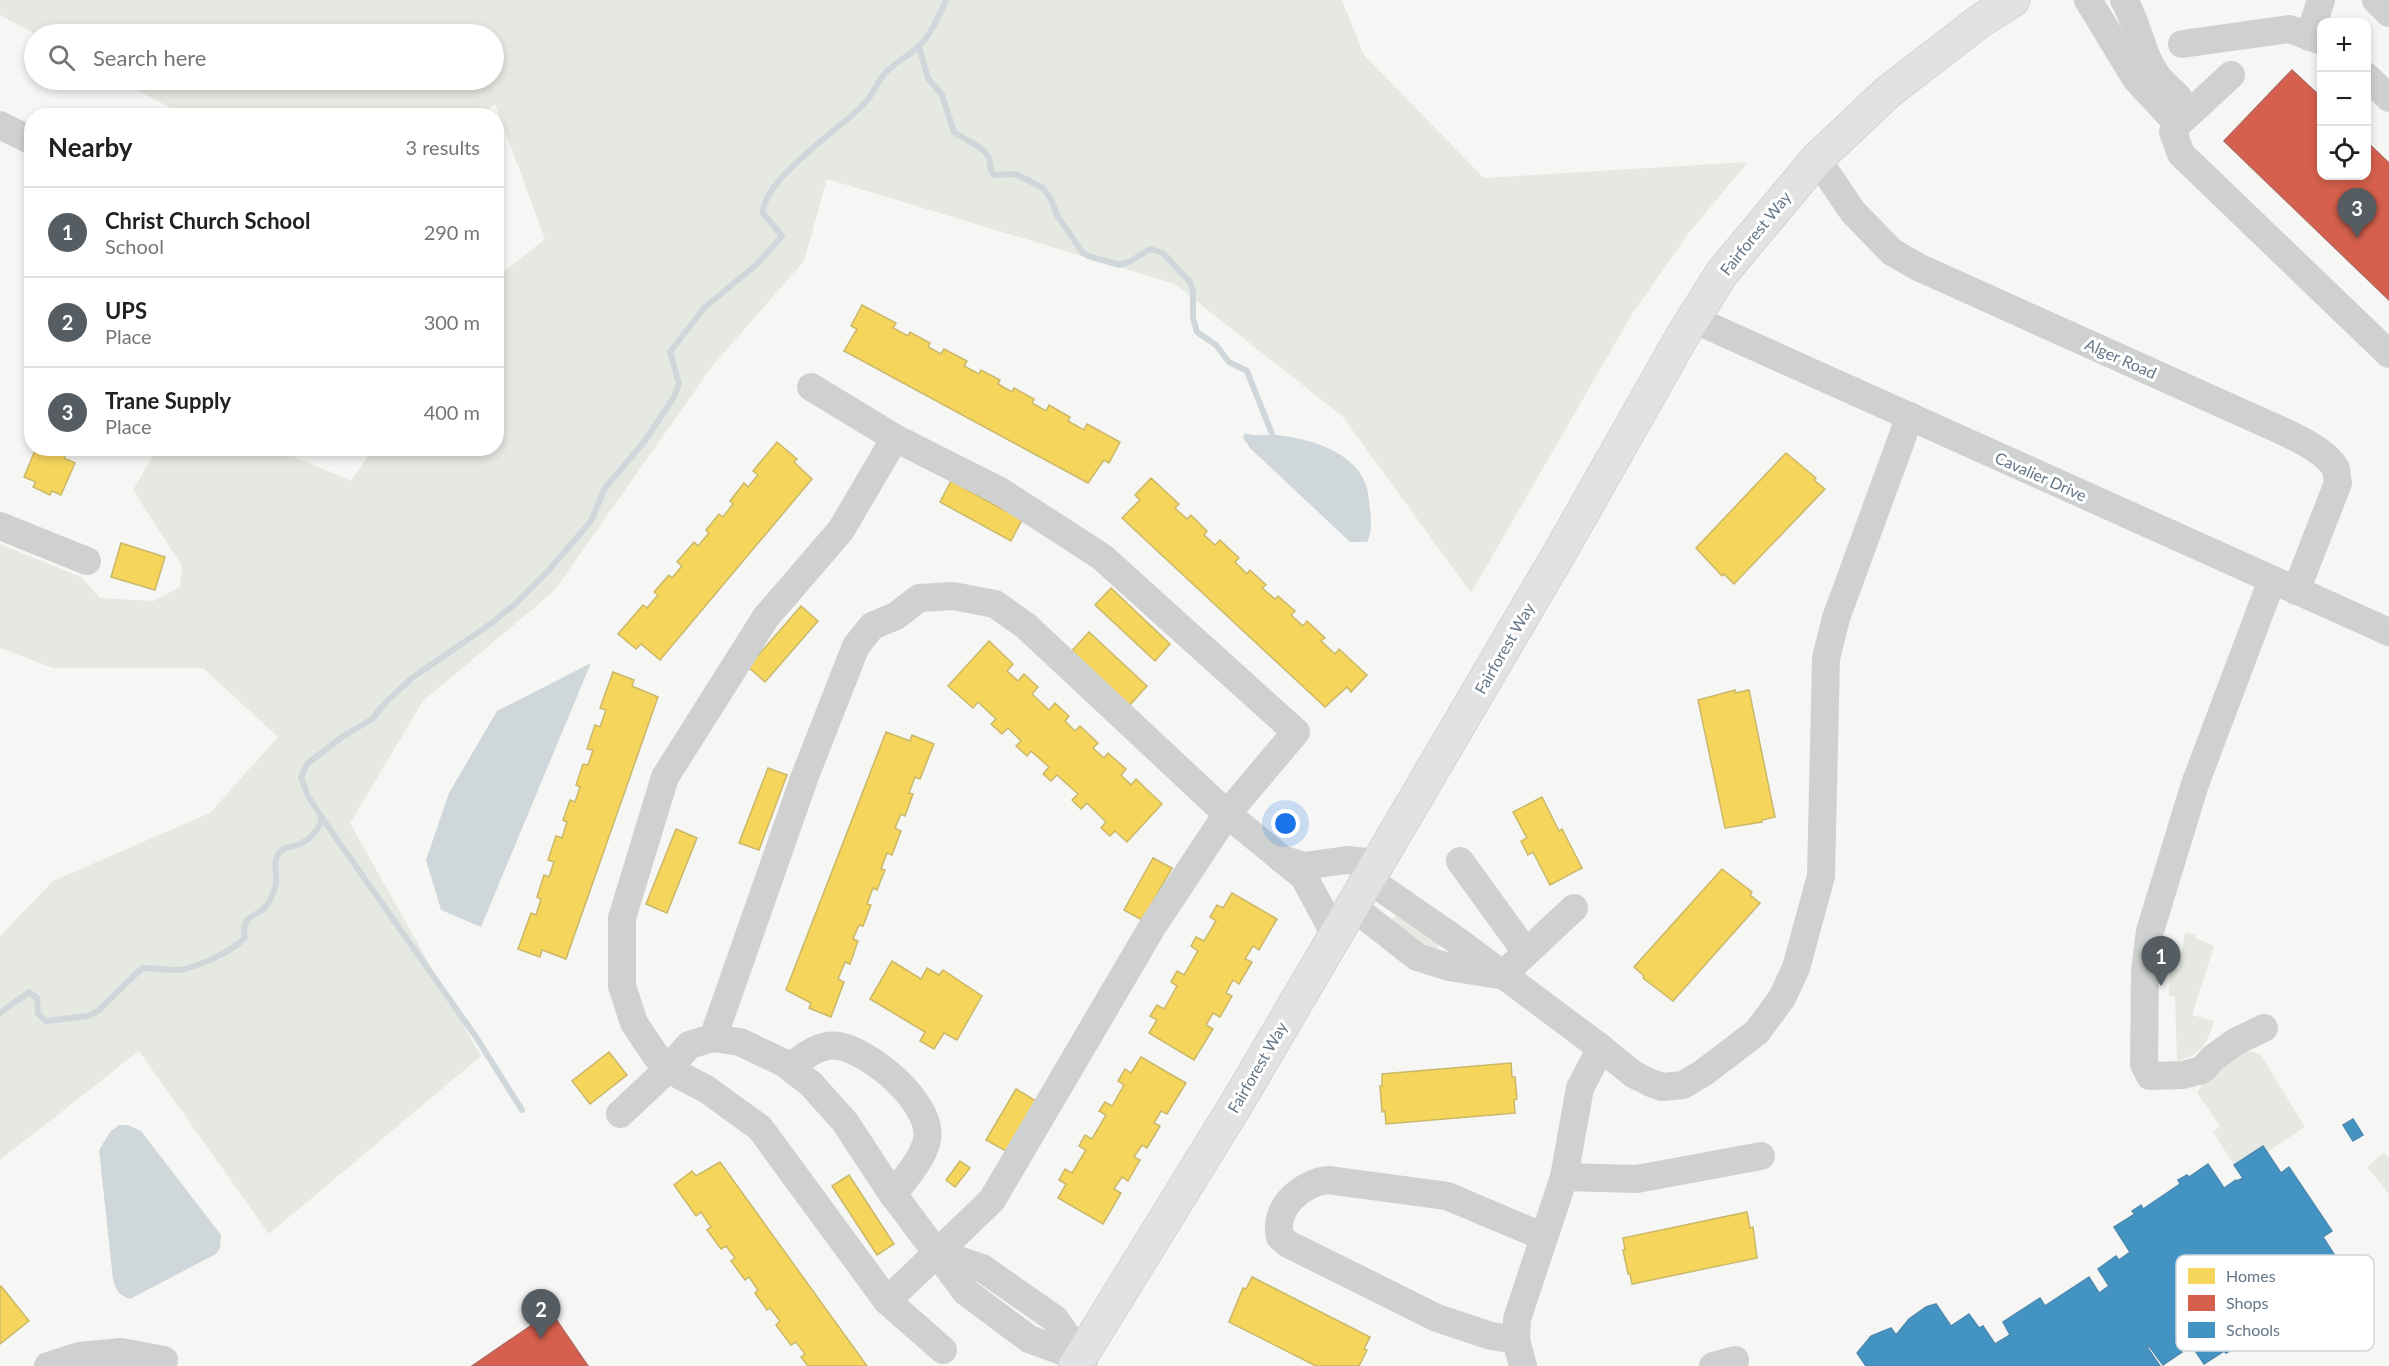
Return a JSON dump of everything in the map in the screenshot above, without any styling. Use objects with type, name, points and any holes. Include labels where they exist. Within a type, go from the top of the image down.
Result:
[{"type":"main road","name":"Fairforest Way","points":[[1082,1363],[1234,1108],[1722,273],[1817,159],[1888,92],[1980,21],[2013,0]]},
{"type":"street","points":[[2088,0],[2136,79],[2186,118]]},
{"type":"street","points":[[2124,0],[2131,11],[2147,56],[2157,76],[2186,118]]},
{"type":"street","points":[[2181,44],[2289,28],[2315,39],[2321,0]]},
{"type":"street","points":[[2376,0],[2389,13]]},
{"type":"street","points":[[2231,75],[2173,132],[2181,154],[2389,354]]},
{"type":"street","points":[[2371,80],[2389,98]]},
{"type":"street","points":[[0,125],[24,137]]},
{"type":"street","name":"Alger Road","points":[[1817,159],[1853,212],[1892,252],[1918,267],[2307,444],[2326,457],[2336,470],[2338,483],[2284,585],[2195,784],[2150,931],[2145,970],[2144,1064],[2150,1076],[2183,1075],[2202,1070],[2212,1058],[2235,1042],[2264,1028]]},
{"type":"street","name":"Cavalier Drive","points":[[1693,320],[2389,632]]},
{"type":"street","points":[[811,387],[895,438],[1000,490],[1102,557],[1296,732],[1227,814],[1154,924],[992,1200],[887,1301]]},
{"type":"street","points":[[1282,859],[1304,866],[1347,860],[1366,882],[1455,939],[1633,1074],[1662,1087],[1683,1085],[1703,1073],[1758,1032],[1782,998],[1796,968],[1821,876],[1826,658],[1836,618],[1910,416]]},
{"type":"street","points":[[895,438],[841,530],[766,617],[665,777],[622,918],[622,986],[634,1023],[653,1052],[668,1069],[706,1089],[760,1128],[887,1301],[943,1350]]},
{"type":"street","points":[[0,526],[87,561]]},
{"type":"street","points":[[713,1038],[805,776],[856,646],[872,626],[896,616],[919,598],[953,596],[995,604],[1026,626],[1227,814],[1304,877],[1335,935]]},
{"type":"street","points":[[1460,861],[1526,952]]},
{"type":"street","points":[[1502,975],[1574,908]]},
{"type":"street","points":[[620,1114],[668,1069],[689,1045],[713,1038],[740,1042],[790,1067],[811,1084],[844,1122],[893,1195],[966,1292],[1029,1339],[1082,1363]]},
{"type":"street","points":[[790,1067],[813,1050],[837,1046],[869,1058],[896,1078],[925,1117],[927,1139],[915,1166],[893,1195]]},
{"type":"street","points":[[1520,1353],[1516,1319],[1564,1177],[1580,1088],[1601,1048]]},
{"type":"street","points":[[1564,1177],[1637,1179],[1761,1156]]},
{"type":"street","points":[[1520,1353],[1491,1336],[1437,1318],[1287,1244],[1280,1237],[1279,1223],[1287,1204],[1297,1193],[1309,1184],[1328,1180],[1447,1196],[1544,1237]]},
{"type":"street","points":[[48,1366],[79,1356],[121,1352],[165,1357]]},
{"type":"shaded area","points":[[0,0],[1342,0],[1364,55],[1484,178],[1748,162],[1688,234],[1632,314],[1471,593],[1343,417],[1175,284],[827,179],[804,261],[713,365],[554,591],[423,701],[350,823],[481,1056],[269,1234],[139,1051],[0,1160],[0,936],[53,881],[210,813],[278,737],[203,668],[53,668],[0,648],[0,544],[81,577],[100,598],[154,601],[180,587],[182,566],[133,490],[153,456],[292,456],[351,481],[368,456],[504,456],[504,271],[545,239],[504,128],[504,108],[496,108],[495,104],[490,108],[171,108],[137,90],[504,90],[504,24],[24,24],[24,28],[0,15]]},
{"type":"shaded area","points":[[1245,433],[1277,435],[1307,441],[1323,446],[1349,461],[1360,472],[1366,485],[1371,522],[1367,542],[1350,542],[1250,448],[1243,438]]},
{"type":"shaded area","points":[[591,663],[481,927],[441,910],[426,860],[449,793],[497,711]]},
{"type":"shaded area","points":[[1397,914],[1440,944],[1432,953],[1391,920]]},
{"type":"shaded area","points":[[2185,932],[2196,935],[2195,938],[2214,946],[2192,1015],[2214,1021],[2202,1047],[2191,1056],[2177,1061],[2175,997],[2169,996],[2169,969],[2179,969]]},
{"type":"shaded area","points":[[2233,1051],[2253,1052],[2261,1055],[2305,1127],[2267,1152],[2263,1146],[2234,1165],[2213,1132],[2220,1126],[2197,1093],[2206,1078]]},
{"type":"shaded area","points":[[119,1125],[128,1125],[141,1131],[221,1235],[220,1248],[216,1254],[130,1299],[118,1292],[113,1279],[99,1150],[110,1132]]},
{"type":"shaded area","points":[[2384,1152],[2389,1158],[2389,1194],[2367,1167]]},
{"type":"building: Homes","points":[[862,305],[896,323],[893,328],[908,336],[910,332],[930,343],[928,347],[941,354],[944,349],[967,361],[964,366],[979,374],[981,370],[1000,380],[998,384],[1012,392],[1014,388],[1034,399],[1032,403],[1046,411],[1049,405],[1070,417],[1068,421],[1084,430],[1087,424],[1120,442],[1109,463],[1104,460],[1088,483],[844,351],[857,329],[851,326]]},
{"type":"building: Homes","points":[[777,442],[797,459],[794,462],[812,479],[660,660],[641,644],[636,649],[618,634],[643,605],[647,608],[658,595],[654,592],[669,575],[672,578],[682,566],[677,562],[694,542],[698,546],[709,533],[706,530],[719,514],[723,517],[733,504],[730,501],[744,483],[748,487],[758,475],[753,471]]},
{"type":"building: Homes","points":[[1786,453],[1816,478],[1814,480],[1825,489],[1734,584],[1724,574],[1722,576],[1696,548]]},
{"type":"building: Homes","points":[[33,456],[65,456],[64,458],[75,463],[61,495],[52,491],[50,495],[33,487],[36,482],[24,477]]},
{"type":"building: Homes","points":[[1151,478],[1179,504],[1175,508],[1187,519],[1191,515],[1207,531],[1204,535],[1215,545],[1220,540],[1239,558],[1235,562],[1247,574],[1250,570],[1266,585],[1262,588],[1275,599],[1278,596],[1295,611],[1291,615],[1303,626],[1307,621],[1325,638],[1321,641],[1335,654],[1339,649],[1367,675],[1351,692],[1347,687],[1325,707],[1122,518],[1140,500],[1135,495]]},
{"type":"building: Homes","points":[[951,481],[1022,520],[1011,541],[940,502]]},
{"type":"building: Homes","points":[[121,543],[165,557],[155,590],[111,577]]},
{"type":"building: Homes","points":[[1111,588],[1170,644],[1155,661],[1095,605]]},
{"type":"building: Homes","points":[[801,606],[818,621],[765,682],[748,667]]},
{"type":"building: Homes","points":[[1089,632],[1147,686],[1128,707],[1070,653]]},
{"type":"building: Homes","points":[[989,641],[1013,664],[1007,671],[1018,681],[1024,674],[1038,687],[1032,694],[1049,710],[1055,703],[1069,716],[1065,721],[1075,731],[1080,726],[1098,743],[1093,748],[1104,758],[1108,753],[1126,769],[1121,775],[1131,785],[1136,779],[1162,804],[1127,842],[1115,831],[1110,836],[1101,828],[1106,822],[1087,803],[1081,809],[1072,800],[1078,794],[1057,775],[1051,781],[1043,774],[1049,767],[1031,751],[1027,756],[1016,746],[1021,741],[1008,728],[1002,734],[991,724],[996,719],[978,702],[973,708],[948,686]]},
{"type":"building: Homes","points":[[613,672],[634,680],[632,686],[658,697],[566,959],[542,950],[540,957],[518,949],[531,913],[536,915],[541,899],[537,897],[544,875],[549,877],[554,862],[548,860],[556,836],[562,838],[567,822],[563,820],[570,800],[575,802],[580,787],[576,785],[583,764],[588,765],[593,750],[587,749],[595,725],[600,727],[606,710],[600,708]]},
{"type":"building: Homes","points":[[1735,690],[1735,693],[1749,690],[1775,817],[1762,820],[1762,822],[1725,828],[1698,700]]},
{"type":"building: Homes","points":[[886,732],[910,741],[912,735],[934,744],[920,779],[915,777],[909,793],[913,794],[905,816],[901,814],[895,828],[901,831],[892,855],[887,853],[881,869],[885,870],[877,890],[873,888],[867,904],[871,905],[863,926],[859,925],[853,939],[858,941],[850,964],[845,962],[838,979],[844,982],[831,1017],[809,1008],[811,1003],[786,990]]},
{"type":"building: Homes","points":[[768,768],[787,775],[759,850],[739,843]]},
{"type":"building: Homes","points":[[1542,797],[1559,831],[1562,829],[1582,868],[1550,885],[1533,852],[1528,855],[1521,841],[1527,838],[1513,812]]},
{"type":"building: Homes","points":[[676,829],[697,838],[667,913],[646,904]]},
{"type":"building: Homes","points":[[1153,858],[1172,868],[1142,920],[1124,910]]},
{"type":"building: Homes","points":[[1722,869],[1752,892],[1750,895],[1760,903],[1673,1001],[1643,978],[1644,976],[1634,967]]},
{"type":"building: Homes","points":[[1232,893],[1277,919],[1259,950],[1253,946],[1245,959],[1252,962],[1239,984],[1233,980],[1226,993],[1232,996],[1220,1017],[1213,1013],[1206,1025],[1213,1029],[1194,1060],[1149,1033],[1157,1020],[1150,1016],[1157,1005],[1164,1009],[1177,986],[1171,982],[1177,971],[1184,975],[1198,951],[1191,946],[1196,937],[1204,941],[1216,921],[1210,917],[1217,905],[1223,908]]},
{"type":"building: Homes","points":[[892,961],[921,979],[927,968],[939,975],[943,970],[982,996],[957,1040],[944,1033],[934,1049],[920,1041],[925,1032],[870,999]]},
{"type":"building: Homes","points":[[609,1052],[627,1075],[590,1104],[572,1081]]},
{"type":"building: Homes","points":[[1141,1057],[1186,1083],[1167,1114],[1161,1111],[1154,1123],[1160,1126],[1147,1148],[1142,1145],[1134,1157],[1140,1160],[1128,1181],[1122,1177],[1114,1189],[1121,1193],[1103,1224],[1058,1198],[1066,1184],[1059,1180],[1065,1169],[1072,1173],[1086,1150],[1079,1146],[1085,1135],[1092,1139],[1106,1115],[1099,1111],[1105,1102],[1112,1106],[1124,1085],[1118,1081],[1125,1069],[1131,1073]]},
{"type":"building: Homes","points":[[1511,1063],[1517,1099],[1514,1100],[1515,1113],[1386,1124],[1385,1111],[1382,1112],[1380,1086],[1382,1086],[1382,1074]]},
{"type":"building: Homes","points":[[1016,1089],[1036,1101],[1006,1151],[986,1140]]},
{"type":"building: Homes","points":[[960,1161],[970,1168],[955,1187],[946,1180]]},
{"type":"building: Homes","points":[[720,1162],[867,1366],[808,1366],[801,1357],[805,1354],[796,1342],[791,1345],[776,1325],[780,1321],[770,1308],[767,1310],[755,1293],[758,1290],[749,1277],[745,1280],[731,1261],[735,1258],[726,1246],[721,1249],[707,1230],[711,1227],[701,1212],[696,1216],[674,1185],[692,1171],[696,1176]]},
{"type":"building: Homes","points":[[849,1175],[894,1244],[877,1255],[832,1186]]},
{"type":"building: Homes","points":[[1747,1212],[1750,1228],[1753,1227],[1757,1258],[1632,1284],[1623,1250],[1625,1250],[1623,1238]]},
{"type":"building: Homes","points":[[1252,1277],[1370,1337],[1364,1349],[1367,1350],[1359,1366],[1316,1366],[1229,1322],[1243,1288],[1246,1289]]},
{"type":"building: Homes","points":[[0,1287],[29,1321],[0,1344]]},
{"type":"building: Shops","points":[[2292,70],[2317,93],[2317,180],[2371,180],[2371,146],[2389,163],[2389,300],[2224,141]]},
{"type":"building: Shops","points":[[551,1312],[588,1366],[472,1366]]},
{"type":"building: Schools","points":[[2353,1119],[2363,1135],[2353,1141],[2343,1125]]},
{"type":"building: Schools","points":[[2263,1146],[2281,1173],[2289,1167],[2332,1231],[2323,1237],[2335,1255],[2176,1255],[2176,1351],[2182,1352],[2163,1365],[2149,1346],[2147,1347],[2160,1366],[1866,1366],[1857,1353],[1871,1336],[1891,1328],[1896,1335],[1909,1319],[1926,1307],[1936,1304],[1951,1326],[1969,1314],[1979,1328],[1983,1326],[1995,1344],[2010,1335],[2003,1322],[2040,1298],[2045,1306],[2089,1277],[2099,1293],[2109,1286],[2098,1269],[2116,1256],[2119,1260],[2130,1252],[2114,1227],[2135,1214],[2132,1211],[2141,1205],[2143,1209],[2180,1184],[2178,1180],[2187,1175],[2189,1177],[2208,1164],[2224,1188],[2243,1178],[2234,1165]]},
{"type":"building: Schools","points":[[2195,1351],[2224,1351],[2204,1364]]},
{"type":"waterway","points":[[0,1013],[29,992],[37,998],[38,1014],[46,1021],[88,1016],[98,1011],[142,968],[176,970],[192,967],[233,948],[245,937],[245,923],[265,907],[273,893],[276,884],[277,856],[285,849],[309,838],[321,822],[322,818],[308,796],[301,777],[307,764],[342,737],[372,719],[386,702],[412,678],[489,625],[515,604],[548,571],[591,521],[605,488],[644,442],[674,397],[679,384],[670,352],[704,308],[756,265],[782,236],[763,213],[766,200],[775,185],[804,155],[864,104],[885,73],[923,42],[946,0]]},
{"type":"waterway","points":[[919,47],[928,78],[942,95],[954,132],[985,152],[994,175],[1016,174],[1043,188],[1051,199],[1057,215],[1083,253],[1120,265],[1150,249],[1163,253],[1190,282],[1193,291],[1193,318],[1197,332],[1216,345],[1229,362],[1247,371],[1272,434]]},
{"type":"waterway","points":[[322,818],[476,1037],[522,1110]]},
{"type":"place","name":"Trane Supply","points":[[2357,238]]},
{"type":"place","name":"Christ Church School","points":[[2161,986]]},
{"type":"place","name":"UPS","points":[[541,1339]]}]
